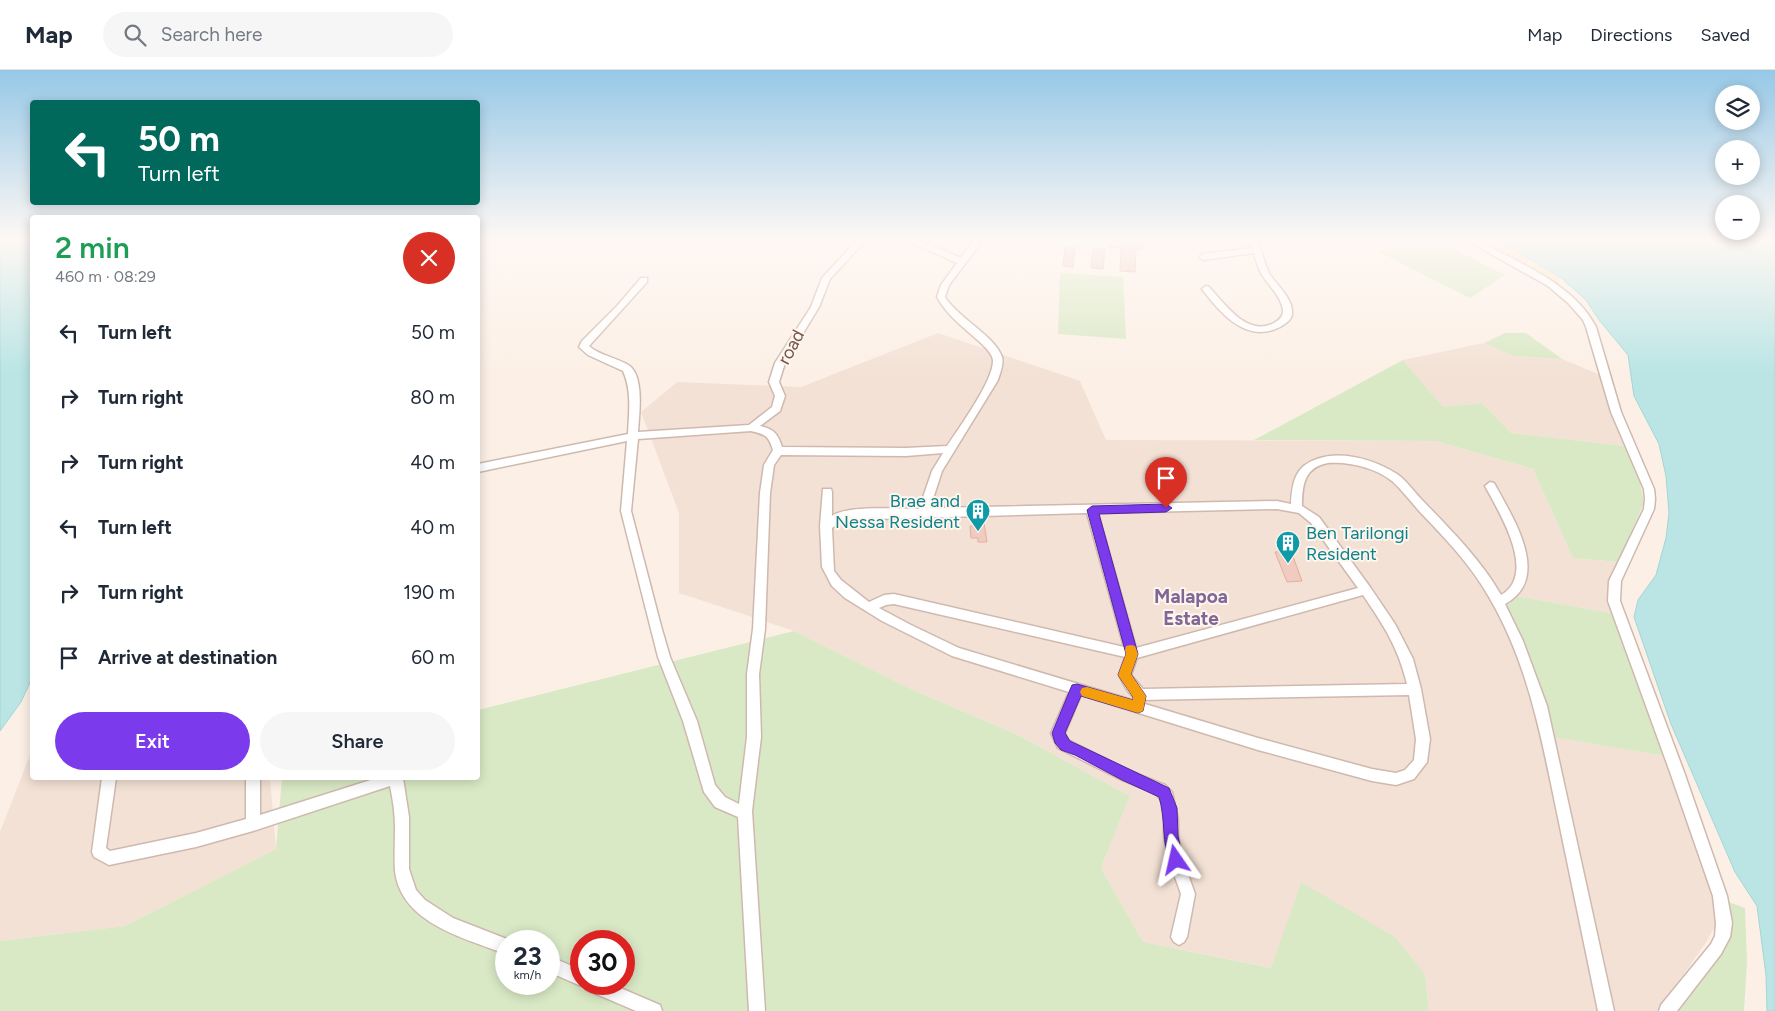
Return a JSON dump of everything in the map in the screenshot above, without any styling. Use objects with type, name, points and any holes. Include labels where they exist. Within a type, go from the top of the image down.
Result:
[{"type":"street","points":[[641,284],[585,343],[584,347],[591,353],[627,369],[631,376],[635,399],[626,510],[657,634],[664,657],[690,720],[709,788],[720,802],[731,808],[745,811]]},
{"type":"street","name":"road","points":[[751,428],[776,409],[780,396],[774,382],[780,363],[815,307],[824,284]]},
{"type":"street","points":[[923,512],[937,471],[992,380],[998,365],[994,352],[962,322],[941,297],[942,289],[946,284]]},
{"type":"street","points":[[1206,289],[1248,329],[1262,332],[1287,322],[1287,309],[1272,284]]},
{"type":"street","points":[[1551,284],[1562,292],[1587,319],[1594,333],[1616,412],[1649,489],[1649,510],[1615,581],[1614,602],[1677,772],[1720,896],[1724,924],[1722,937],[1716,949],[1666,1011]]},
{"type":"street","points":[[480,468],[633,436],[751,428],[773,436],[778,451]]},
{"type":"street","points":[[757,1011],[745,811],[754,736],[753,674],[758,629],[765,494],[769,465],[773,456],[778,451],[906,452],[949,449]]},
{"type":"street","points":[[1296,508],[1298,484],[1305,470],[1314,465],[1330,460],[1346,459],[1375,467],[1395,478],[1406,490],[1472,564],[1498,602],[1525,661],[1541,706],[1606,1011]]},
{"type":"street","points":[[1490,486],[1512,528],[1521,561],[1521,572],[1517,587],[1498,602]]},
{"type":"street","points":[[826,492],[826,526],[827,562],[830,572],[840,586],[870,607],[921,637],[956,652],[1077,689],[1139,701],[1258,744],[1372,776],[1396,779],[1415,770],[1420,762],[1423,749],[1415,690],[1407,659],[1402,648],[1391,627],[1366,590],[1314,520],[1309,514],[1296,508],[1277,505],[844,515],[826,526]]},
{"type":"street","points":[[1092,510],[1132,654],[1125,675],[1139,701]]},
{"type":"street","points":[[870,607],[884,600],[894,599],[1132,654],[1366,590]]},
{"type":"street","points":[[1077,689],[1058,733],[1063,744],[1127,776],[1160,789],[1167,797],[1171,836],[1176,860],[1188,894],[1179,937]]},
{"type":"street","points":[[1139,701],[1415,690]]},
{"type":"street","points":[[109,780],[100,852],[109,858],[196,840],[253,824],[390,780]]},
{"type":"street","points":[[253,780],[253,824]]},
{"type":"street","points":[[396,780],[402,820],[402,865],[405,886],[417,904],[457,927],[495,942]]},
{"type":"street","points":[[618,995],[654,1011]]},
{"type":"shaded area","points":[[938,333],[1080,381],[1106,440],[1435,441],[1533,469],[1573,558],[1618,562],[1609,579],[1609,600],[1617,614],[1510,595],[1540,734],[1664,756],[1717,900],[1718,921],[1707,941],[1658,1011],[1429,1011],[1425,974],[1301,882],[1272,968],[1143,942],[1101,868],[1130,796],[1018,735],[911,689],[794,631],[679,593],[679,513],[641,412],[677,382],[801,387]]},
{"type":"shaded area","points":[[1484,343],[1513,356],[1562,359],[1603,376],[1612,413],[1625,446],[1511,433],[1482,403],[1443,407],[1403,360]]},
{"type":"shaded area","points":[[30,755],[30,780],[270,780],[276,849],[125,926],[0,941],[0,832]]},
{"type":"green space","points":[[1060,284],[1123,284],[1126,339],[1058,334]]},
{"type":"green space","points":[[1442,284],[1491,284],[1470,298]]},
{"type":"green space","points":[[1505,333],[1526,333],[1562,359],[1513,356],[1484,343]]},
{"type":"green space","points":[[1403,360],[1443,407],[1482,403],[1511,433],[1625,446],[1639,476],[1644,503],[1618,562],[1573,558],[1533,469],[1435,441],[1254,440]]},
{"type":"green space","points":[[1510,595],[1617,614],[1664,756],[1548,736],[1499,602]]},
{"type":"green space","points":[[794,631],[911,689],[1018,735],[1130,796],[1101,868],[1143,942],[1271,968],[1301,882],[1395,937],[1425,974],[1429,1011],[0,1011],[0,941],[125,926],[276,849],[282,780],[480,780],[480,710]]},
{"type":"green space","points":[[1726,901],[1745,908],[1747,961],[1744,1011],[1668,1011],[1716,944]]},
{"type":"water","points":[[0,284],[30,284],[30,682],[21,702],[0,731]]},
{"type":"water","points":[[1568,284],[1775,284],[1775,1011],[1767,1011],[1766,975],[1757,906],[1735,872],[1671,724],[1634,617],[1638,600],[1656,575],[1666,538],[1669,513],[1666,476],[1659,444],[1634,396],[1628,355],[1599,320],[1586,300]]},
{"type":"building","name":"Brae and Nessa Resident","points":[[984,523],[987,542],[978,542],[978,538],[971,538],[970,526]]},
{"type":"building","name":"Ben Tarilongi Resident","points":[[1291,551],[1302,581],[1287,582],[1275,552]]},
{"type":"slow traffic","points":[[1087,692],[1138,707],[1140,696],[1127,681],[1125,675],[1132,654],[1131,650]]},
{"type":"place","name":"Brae and Nessa Resident","points":[[978,532]]},
{"type":"place","name":"Ben Tarilongi Resident","points":[[1288,564]]},
{"type":"district","name":"Malapoa Estate","points":[[1191,607]]},
{"type":"route","points":[[1166,508],[1092,510],[1132,654],[1125,675],[1127,681],[1140,696],[1138,707],[1077,689],[1058,733],[1059,739],[1066,746],[1079,750],[1127,776],[1164,792],[1170,808],[1171,836],[1176,860]]}]
